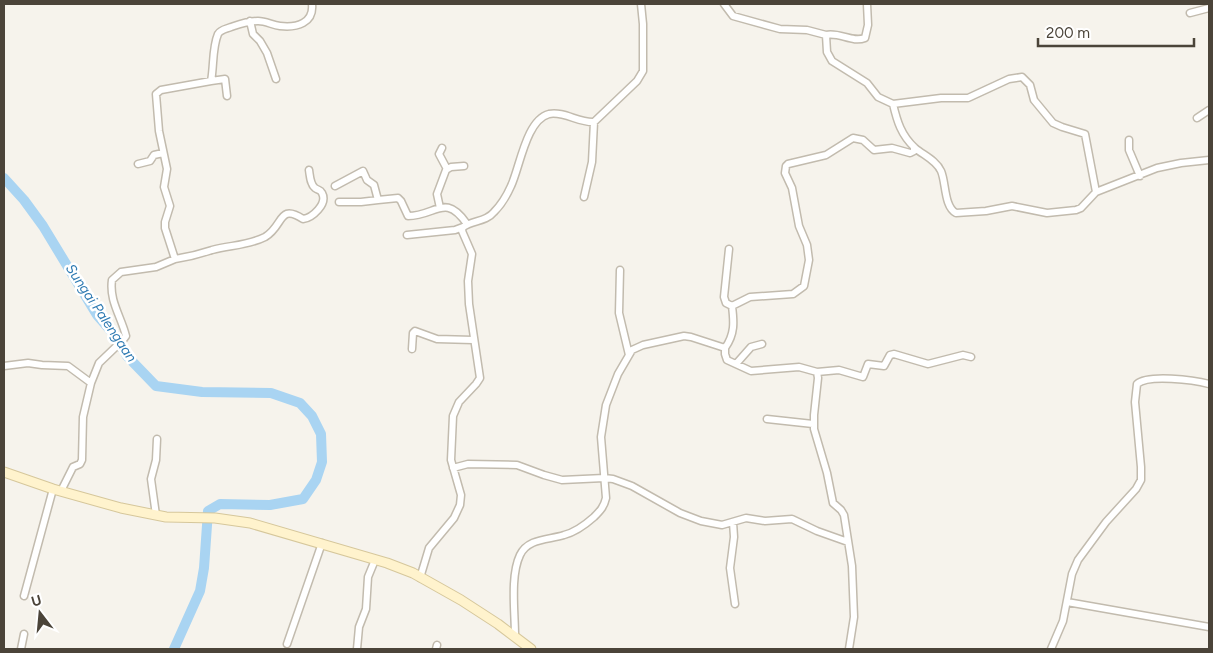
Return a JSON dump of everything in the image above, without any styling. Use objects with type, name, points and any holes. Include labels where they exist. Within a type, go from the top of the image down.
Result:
[{"type":"street","points":[[211,80],[219,32],[250,21],[266,21],[281,26],[297,25],[311,17],[313,12],[312,4]]},
{"type":"street","points":[[584,197],[592,162],[594,122],[637,80],[643,71],[641,4]]},
{"type":"street","points":[[724,4],[733,16],[780,29],[808,30],[826,35],[835,34],[856,40],[865,38],[868,25],[867,4]]},
{"type":"street","points":[[1190,13],[1209,8]]},
{"type":"street","points":[[250,21],[252,34],[260,41],[267,53],[276,79]]},
{"type":"street","points":[[826,35],[827,52],[832,61],[868,83],[878,97],[893,104],[941,98],[968,98],[1009,79],[1022,77],[1030,85],[1034,100],[1053,122],[1062,127],[1085,134],[1096,192]]},
{"type":"street","points":[[174,258],[165,228],[170,206],[164,187],[167,168],[157,120],[156,94],[160,90],[225,79],[227,96]]},
{"type":"street","points":[[893,104],[900,129],[914,147],[938,166],[950,206],[953,212],[956,213],[986,211],[1012,206],[1039,212],[1073,211],[1081,208],[1096,192],[1170,164],[1209,160]]},
{"type":"street","points":[[1196,118],[1209,110]]},
{"type":"street","points":[[407,235],[455,230],[490,216],[511,187],[530,132],[536,122],[550,114],[585,122],[594,122]]},
{"type":"street","points":[[732,306],[750,297],[793,294],[804,286],[810,260],[807,245],[799,226],[792,188],[785,173],[788,164],[826,155],[853,138],[863,140],[874,150],[892,148],[910,153],[914,151],[914,147]]},
{"type":"street","points":[[1129,140],[1129,150],[1140,176]]},
{"type":"street","points":[[442,148],[440,154],[443,164],[447,169]]},
{"type":"street","points":[[138,164],[150,161],[153,156],[163,153]]},
{"type":"street","points":[[447,169],[464,166]]},
{"type":"street","points":[[440,208],[437,194],[447,169]]},
{"type":"street","points":[[24,596],[57,490],[73,467],[80,464],[82,460],[83,417],[96,369],[104,356],[123,340],[126,334],[113,303],[111,292],[113,277],[121,272],[156,267],[174,258],[200,255],[213,250],[236,247],[263,238],[274,230],[288,213],[303,219],[310,217],[320,206],[323,198],[321,192],[312,185],[309,170]]},
{"type":"street","points":[[335,186],[363,171],[367,180],[374,185],[378,200]]},
{"type":"street","points":[[339,202],[398,198],[406,214],[409,216],[448,207],[461,215],[465,225],[462,231],[472,254],[468,288],[473,340],[480,378],[455,409],[450,454],[461,494],[460,505],[454,518],[429,548],[420,578]]},
{"type":"street","points":[[729,249],[724,297],[726,303],[732,306]]},
{"type":"street","points":[[620,270],[619,313],[629,355]]},
{"type":"street","points":[[732,306],[734,317],[733,335],[726,348],[726,358],[757,372],[792,367],[817,372],[840,370],[863,377],[868,364],[884,366],[890,355],[894,354],[928,364],[963,355],[971,357]]},
{"type":"street","points":[[412,349],[413,333],[415,330],[436,339],[473,340]]},
{"type":"street","points":[[514,636],[515,584],[520,554],[532,542],[566,535],[585,524],[598,513],[605,502],[601,437],[606,405],[614,382],[629,355],[639,346],[684,336],[726,348]]},
{"type":"street","points":[[736,364],[751,347],[762,344]]},
{"type":"street","points":[[4,366],[20,363],[68,366],[91,383]]},
{"type":"street","points":[[817,372],[813,424],[827,474],[832,503],[843,512],[852,574],[854,617],[848,649]]},
{"type":"street","points":[[1051,649],[1061,627],[1072,574],[1080,556],[1106,522],[1136,489],[1141,480],[1142,467],[1134,402],[1136,384],[1145,380],[1162,379],[1209,384]]},
{"type":"street","points":[[767,419],[813,424]]},
{"type":"street","points":[[156,515],[151,479],[156,460],[157,439]]},
{"type":"street","points":[[453,468],[468,464],[518,465],[562,480],[604,478],[632,486],[692,519],[722,525],[746,518],[765,521],[792,519],[817,532],[848,542]]},
{"type":"street","points":[[4,472],[57,490],[156,515],[215,518],[256,524],[403,569],[461,600],[531,649]]},
{"type":"street","points":[[733,522],[734,537],[730,568],[735,604]]},
{"type":"street","points":[[287,644],[322,543]]},
{"type":"street","points":[[357,649],[359,627],[366,607],[368,577],[375,560]]},
{"type":"street","points":[[1067,602],[1209,627]]},
{"type":"street","points":[[21,649],[24,634]]},
{"type":"waterway","name":"Sungai Palengaan","points":[[4,178],[24,200],[43,226],[97,315],[117,338],[127,356],[156,386],[202,392],[271,393],[300,403],[312,416],[321,434],[322,462],[316,480],[303,499],[270,505],[220,504],[208,511],[204,568],[200,591],[174,649]]}]
